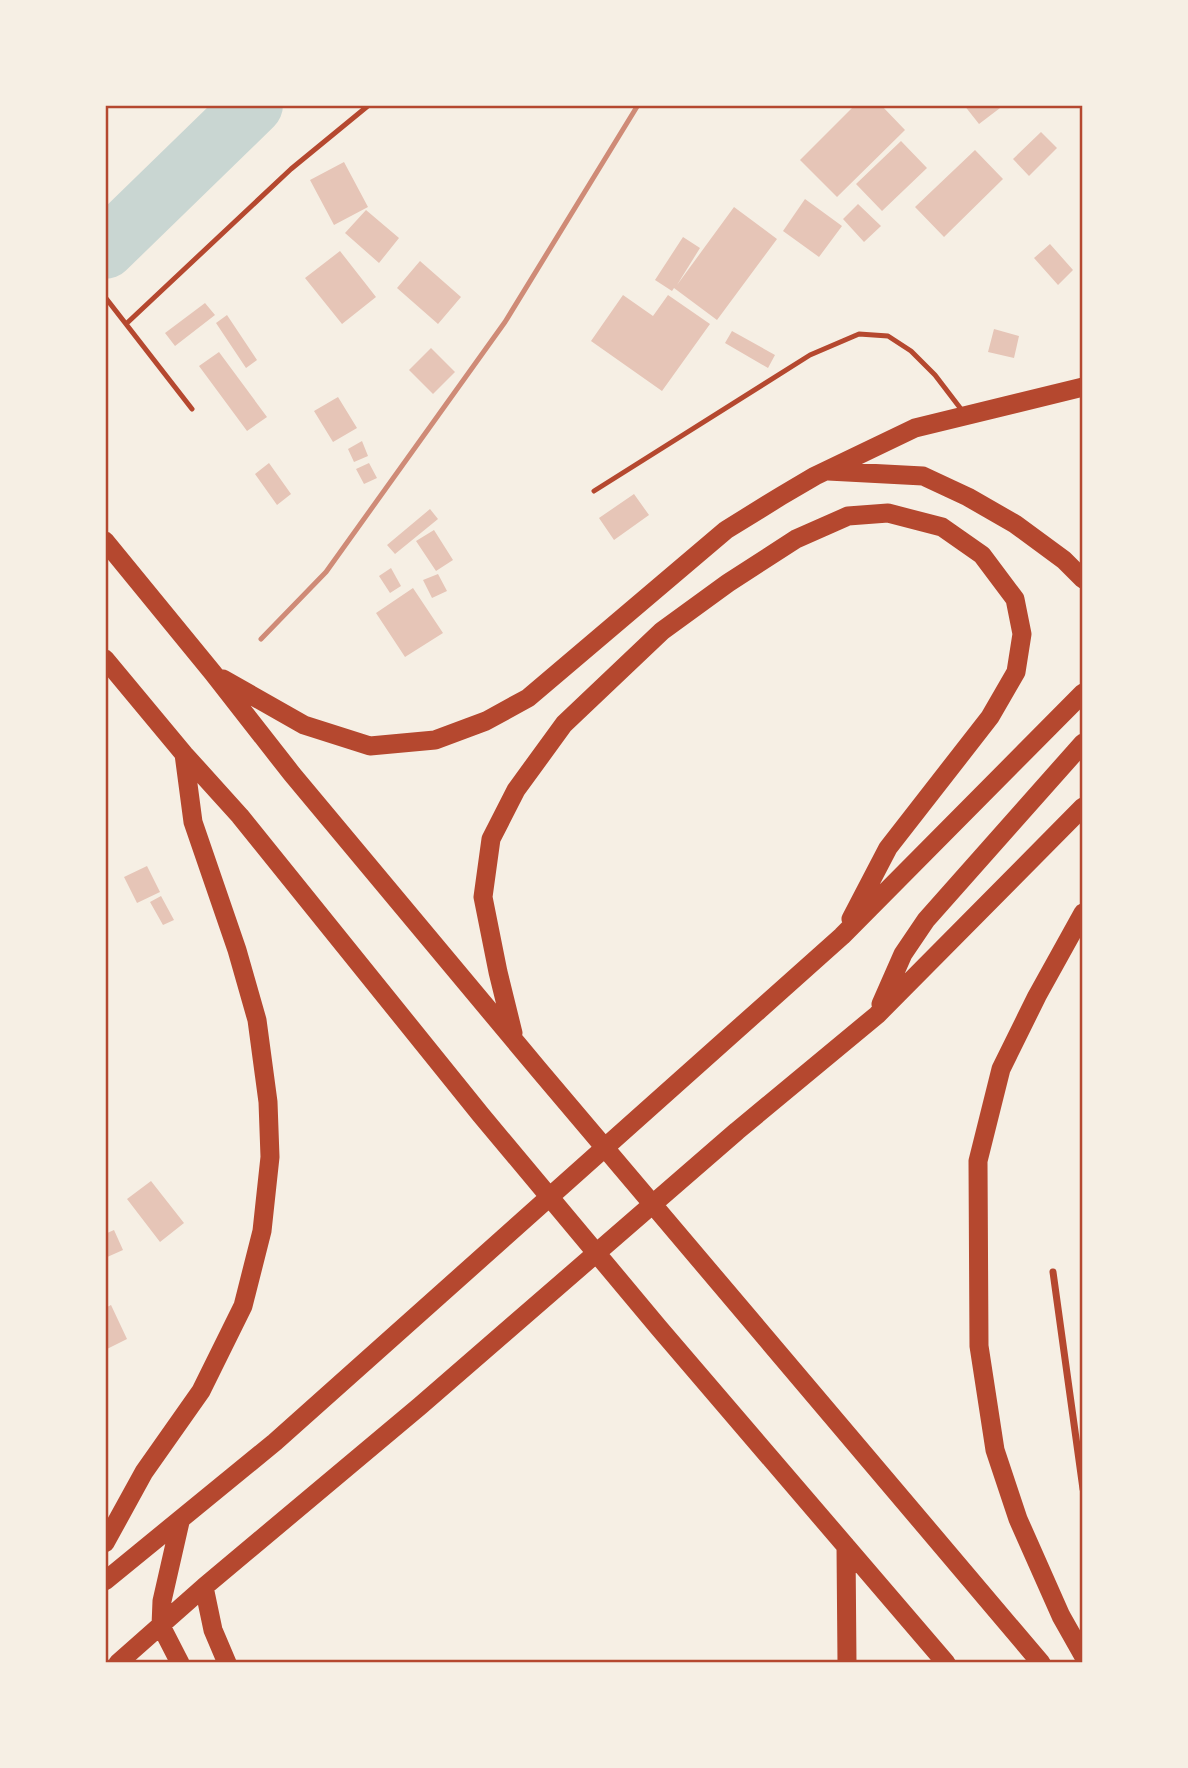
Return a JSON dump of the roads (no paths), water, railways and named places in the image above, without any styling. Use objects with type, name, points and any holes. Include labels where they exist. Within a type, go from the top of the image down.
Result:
[{"type":"highway","points":[[213,673],[303,724],[370,746],[435,740],[486,721],[528,698],[726,530],[781,496],[915,428],[1083,387]]},
{"type":"highway","points":[[827,471],[923,477],[968,497],[1014,524],[1064,560],[1083,579]]},
{"type":"highway","points":[[514,1038],[483,897],[491,839],[516,790],[564,724],[662,631],[727,583],[796,539],[848,516],[888,513],[942,527],[982,555],[1015,599],[1022,634],[1016,672],[990,717],[888,848],[842,936]]},
{"type":"highway","points":[[105,541],[292,774],[1041,1663]]},
{"type":"highway","points":[[105,659],[240,816],[481,1115],[659,1328],[946,1663]]},
{"type":"highway","points":[[105,1581],[275,1442],[842,936],[1083,693]]},
{"type":"highway","points":[[877,1015],[903,954],[926,920],[1083,743]]},
{"type":"highway","points":[[105,1544],[144,1472],[201,1391],[243,1306],[262,1231],[269,1170],[268,1102],[257,1020],[237,950],[192,822],[184,754]]},
{"type":"highway","points":[[118,1663],[737,1131],[877,1015],[1083,807]]},
{"type":"highway","points":[[1083,913],[1001,1069],[978,1161],[978,1174],[979,1346],[995,1450],[1018,1519],[1061,1616],[1083,1655]]},
{"type":"highway","points":[[180,1522],[162,1601],[161,1626],[180,1663]]},
{"type":"highway","points":[[846,1546],[847,1663]]},
{"type":"highway","points":[[204,1587],[213,1630],[227,1663]]},
{"type":"street","points":[[1053,1272],[1083,1489]]},
{"type":"lane","points":[[126,324],[291,169],[369,105]]},
{"type":"lane","points":[[105,297],[192,408]]},
{"type":"lane","points":[[594,491],[810,355],[859,334],[888,337],[911,351],[935,375],[966,415]]},
{"type":"waterway","points":[[105,249],[253,105]]},
{"type":"railway","points":[[261,639],[326,572],[505,322],[638,105]]}]
